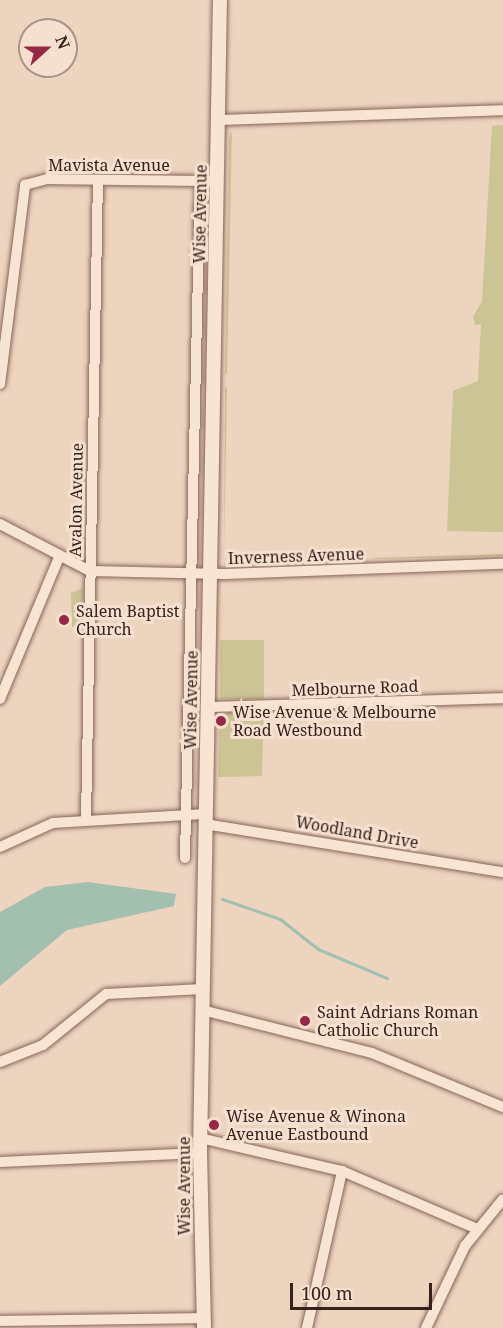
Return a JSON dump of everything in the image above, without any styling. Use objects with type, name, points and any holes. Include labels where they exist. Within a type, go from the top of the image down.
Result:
[{"type":"main road","name":"Wise Avenue","points":[[203,1323],[200,1138],[220,0]]},
{"type":"street","points":[[218,120],[503,110]]},
{"type":"street","name":"Mavista Avenue","points":[[0,384],[21,190],[39,180],[217,181]]},
{"type":"street","name":"Avalon Avenue","points":[[86,820],[98,180]]},
{"type":"street","name":"Wise Avenue","points":[[185,858],[200,181]]},
{"type":"street","points":[[0,524],[90,571]]},
{"type":"street","points":[[0,699],[59,556]]},
{"type":"street","name":"Inverness Avenue","points":[[90,571],[210,574],[503,564]]},
{"type":"street","name":"Melbourne Road","points":[[207,708],[503,698]]},
{"type":"street","name":"Woodland Drive","points":[[0,847],[47,825],[86,820],[186,815],[503,872]]},
{"type":"street","points":[[0,1062],[43,1045],[106,994],[203,989]]},
{"type":"street","points":[[202,1010],[372,1053],[503,1107]]},
{"type":"street","points":[[200,1138],[342,1171],[475,1228]]},
{"type":"street","points":[[0,1162],[200,1153]]},
{"type":"street","points":[[307,1328],[342,1171]]},
{"type":"street","points":[[426,1328],[475,1228],[503,1199]]},
{"type":"street","points":[[0,1321],[203,1323]]},
{"type":"shaded area","points":[[503,125],[503,532],[447,531],[453,391],[478,381],[481,324],[475,325],[473,317],[482,301],[492,126]]},
{"type":"shaded area","points":[[232,131],[227,374],[225,374],[229,137]]},
{"type":"shaded area","points":[[227,387],[224,557],[225,388]]},
{"type":"shaded area","points":[[503,554],[503,556],[375,559],[375,558]]},
{"type":"shaded area","points":[[83,588],[83,628],[72,627],[71,593]]},
{"type":"shaded area","points":[[220,640],[264,640],[264,699],[220,699]]},
{"type":"shaded area","points":[[264,712],[262,776],[218,777],[219,718],[227,713]]},
{"type":"shaded area","points":[[88,882],[176,894],[174,906],[67,930],[0,986],[0,912],[45,887]]},
{"type":"waterway","points":[[222,899],[280,919],[318,949],[387,978]]},
{"type":"place","name":"Salem Baptist Church","points":[[64,620]]},
{"type":"place","name":"Wise Avenue & Melbourne Road Westbound","points":[[221,721]]},
{"type":"place","name":"Saint Adrians Roman Catholic Church","points":[[305,1021]]},
{"type":"place","name":"Wise Avenue & Winona Avenue Eastbound","points":[[214,1125]]}]
